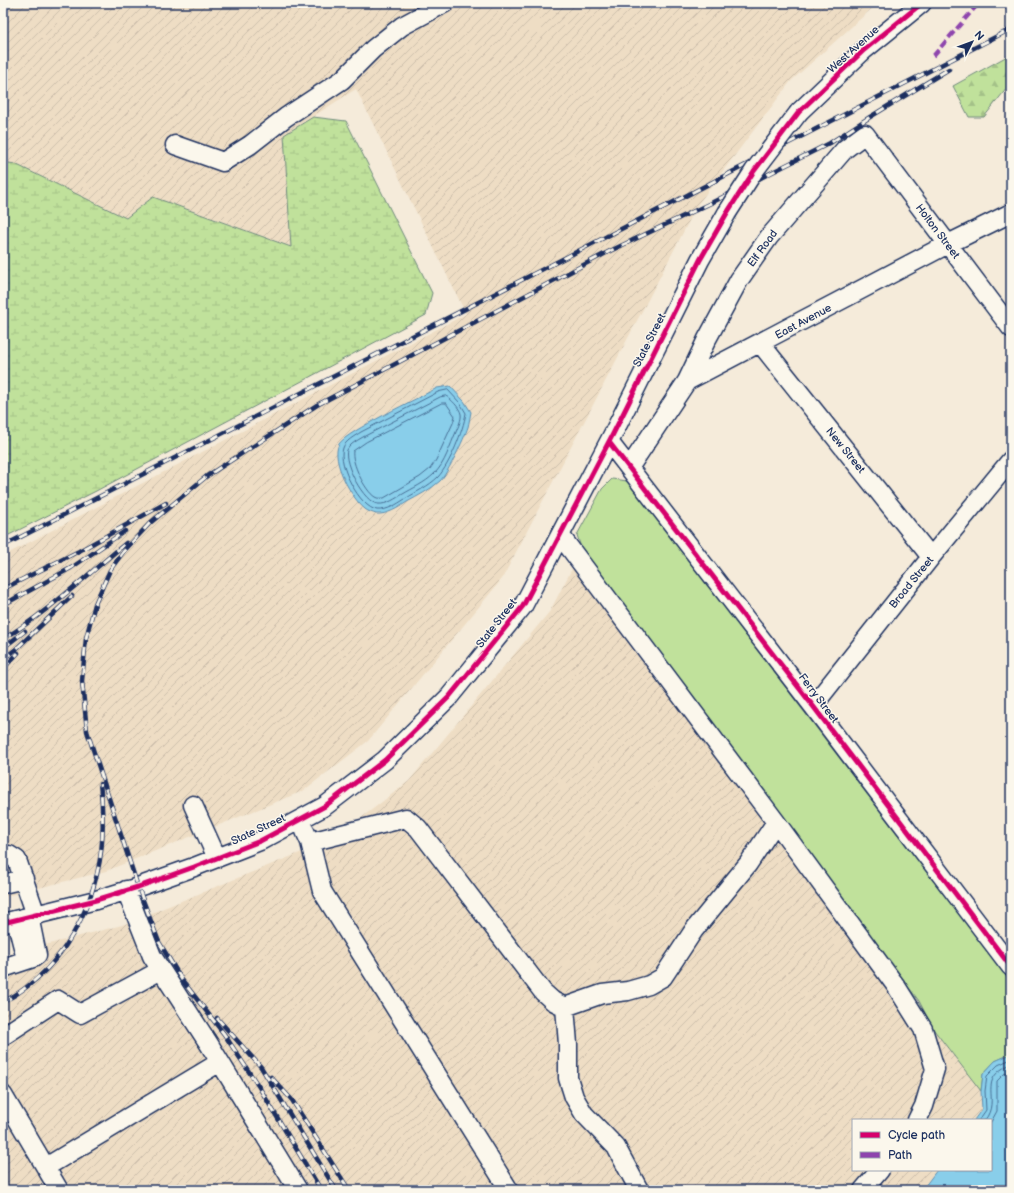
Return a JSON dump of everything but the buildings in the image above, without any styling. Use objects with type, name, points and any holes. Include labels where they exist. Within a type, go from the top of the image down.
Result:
[{"type":"street","points":[[175,145],[223,162],[250,145],[286,117],[342,80],[373,49],[402,26],[445,3]]},
{"type":"street","name":"West Avenue","points":[[799,112],[864,50],[922,3]]},
{"type":"street","name":"State Street","points":[[21,919],[96,900],[217,858],[260,841],[325,806],[385,760],[449,697],[523,606],[609,442],[700,260],[727,213],[754,171],[799,112]]},
{"type":"street","name":"Holton Street","points":[[865,134],[1011,328]]},
{"type":"street","name":"Elf Road","points":[[687,381],[707,339],[739,280],[769,237],[845,149],[865,134]]},
{"type":"street","name":"East Avenue","points":[[629,468],[687,381],[948,244],[1011,213]]},
{"type":"street","name":"New Street","points":[[760,344],[931,557]]},
{"type":"street","name":"Ferry Street","points":[[609,442],[813,706],[1011,967]]},
{"type":"street","name":"Broad Street","points":[[813,706],[931,557],[1011,460]]},
{"type":"street","points":[[560,535],[776,822],[896,986],[923,1029],[935,1069],[924,1106],[918,1119]]},
{"type":"street","points":[[193,806],[217,858]]},
{"type":"street","points":[[310,842],[406,818],[418,828],[543,992],[553,1001],[565,1007],[602,994],[628,991],[649,985],[663,977],[694,930],[748,864],[776,822]]},
{"type":"street","points":[[300,819],[310,842],[322,891],[509,1190]]},
{"type":"street","points":[[3,857],[9,855],[17,860],[24,879],[21,919],[25,954],[27,958],[31,958],[3,968]]},
{"type":"street","points":[[3,884],[24,879]]},
{"type":"street","points":[[126,890],[152,956],[220,1062],[298,1190]]},
{"type":"street","points":[[3,1036],[58,1000],[80,1014],[161,970]]},
{"type":"street","points":[[565,1007],[568,1044],[568,1078],[574,1097],[584,1114],[616,1147],[639,1190]]},
{"type":"street","points":[[46,1168],[220,1062]]},
{"type":"street","points":[[3,1095],[59,1190]]},
{"type":"street","points":[[863,1190],[879,1171]]},
{"type":"shaded area","points":[[3,3],[878,3],[791,81],[698,204],[502,579],[368,741],[303,791],[106,871],[3,897],[3,556],[466,314],[356,89],[284,135],[292,247],[153,197],[126,218],[15,164],[3,162]]},
{"type":"shaded area","points":[[574,565],[981,1091],[982,1109],[975,1119],[852,1119],[852,1171],[936,1171],[922,1190],[3,1190],[3,956],[122,925],[334,839],[409,781],[550,611]]},
{"type":"green space","points":[[1011,54],[1011,86],[1007,88],[984,117],[969,117],[953,86]]},
{"type":"green space","points":[[313,117],[346,121],[432,293],[426,315],[96,491],[3,538],[3,162],[15,164],[126,218],[153,197],[291,247],[284,135]]},
{"type":"green space","points":[[612,479],[627,481],[633,487],[1011,981],[1011,1054],[995,1061],[983,1074],[981,1091],[934,1030],[919,1001],[582,551],[577,535],[602,489]]},
{"type":"water","points":[[450,386],[464,401],[471,412],[468,427],[463,439],[443,477],[428,490],[392,511],[376,514],[366,510],[354,497],[344,479],[337,460],[339,444],[355,431],[384,415],[437,388]]},
{"type":"water","points":[[1011,1054],[1011,1190],[922,1190],[936,1171],[992,1171],[992,1119],[975,1119],[982,1109],[981,1091],[983,1074],[995,1061]]},
{"type":"railway","points":[[3,546],[1011,29]]},
{"type":"railway","points":[[321,1190],[259,1087],[224,1034],[182,980],[159,942],[138,887],[87,731],[82,681],[86,638],[95,604],[110,570],[124,551],[150,523],[207,476],[317,405],[610,251],[713,202],[830,143],[949,69]]},
{"type":"railway","points":[[3,589],[79,551],[166,503]]},
{"type":"railway","points":[[3,605],[71,568],[125,531]]},
{"type":"railway","points":[[3,639],[36,617],[126,543]]},
{"type":"railway","points":[[3,659],[16,649],[72,596]]},
{"type":"railway","points":[[3,648],[25,631]]},
{"type":"railway","points":[[3,669],[18,653]]},
{"type":"railway","points":[[3,1002],[27,986],[48,967],[66,945],[81,920],[92,893],[99,865],[102,836],[102,802],[100,784]]},
{"type":"railway","points":[[217,1018],[261,1067],[336,1190]]},
{"type":"railway","points":[[271,1077],[292,1100],[349,1190]]},
{"type":"marked path","points":[[933,56],[979,3]]},
{"type":"cycle path","points":[[3,923],[96,900],[138,887],[260,841],[325,806],[385,760],[449,697],[523,606],[613,434],[700,260],[727,213],[754,171],[799,112],[864,50],[922,3]]},
{"type":"cycle path","points":[[609,442],[813,706],[1011,967]]}]
